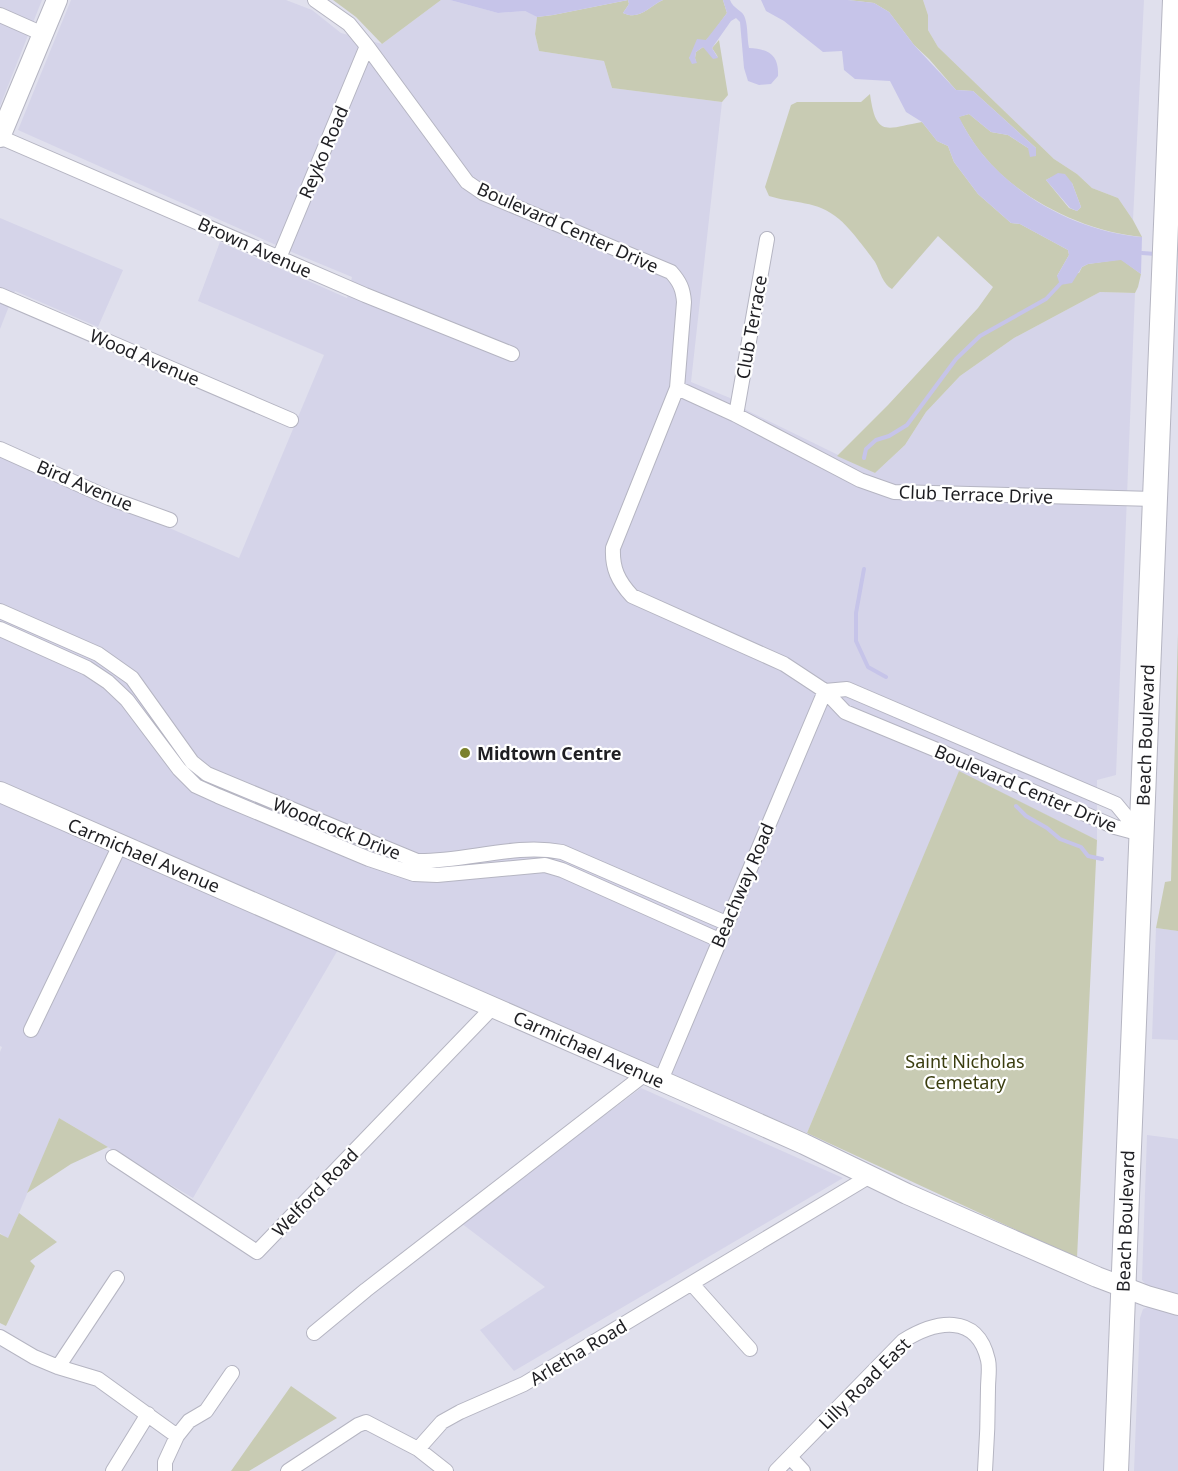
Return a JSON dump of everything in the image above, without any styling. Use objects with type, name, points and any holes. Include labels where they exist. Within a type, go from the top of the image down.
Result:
[{"type":"highway","name":"Beach Boulevard","points":[[1116,1471],[1175,0]]},
{"type":"street","points":[[0,137],[57,0]]},
{"type":"street","name":"Boulevard Center Drive","points":[[315,0],[349,24],[467,182],[483,193],[671,272],[679,281],[683,290],[684,302],[677,388],[613,548],[612,562],[617,576],[632,596],[784,664],[825,691],[845,712],[1115,827],[1141,834]]},
{"type":"street","points":[[0,15],[43,34]]},
{"type":"street","name":"Reyko Road","points":[[279,258],[367,46]]},
{"type":"street","name":"Brown Avenue","points":[[0,137],[279,258],[512,354]]},
{"type":"street","name":"Club Terrace","points":[[736,415],[767,239]]},
{"type":"street","name":"Wood Avenue","points":[[0,295],[291,420]]},
{"type":"street","name":"Club Terrace Drive","points":[[677,388],[736,415],[860,480],[894,492],[1155,499]]},
{"type":"street","name":"Bird Avenue","points":[[0,449],[109,498],[170,520]]},
{"type":"street","name":"Woodcock Drive","points":[[0,611],[98,654],[132,678],[192,762],[207,774],[417,861],[437,861],[544,848],[561,852],[726,923]]},
{"type":"street","name":"Woodcock Drive","points":[[0,629],[87,668],[108,682],[127,700],[179,769],[196,786],[218,796],[369,859],[414,874],[440,875],[545,866],[553,868],[719,940]]},
{"type":"street","name":"Boulevard Center Drive","points":[[825,691],[847,689],[1116,804],[1141,834]]},
{"type":"street","name":"Beachway Road","points":[[653,1077],[719,940],[825,691]]},
{"type":"street","name":"Carmichael Avenue","points":[[0,792],[653,1077],[870,1176],[1123,1287],[1178,1305]]},
{"type":"street","points":[[31,1030],[120,845]]},
{"type":"street","name":"Welford Road","points":[[112,1157],[257,1252],[493,1007]]},
{"type":"street","points":[[314,1333],[366,1290],[653,1077]]},
{"type":"street","name":"Arletha Road","points":[[418,1449],[442,1422],[524,1384],[870,1176]]},
{"type":"street","points":[[58,1367],[117,1278]]},
{"type":"street","points":[[692,1284],[750,1350]]},
{"type":"street","name":"Lilly Road East","points":[[776,1471],[903,1341],[920,1330],[949,1324],[965,1328],[973,1333],[981,1343],[988,1361],[988,1431],[985,1471]]},
{"type":"street","points":[[0,1337],[34,1357],[98,1379],[177,1436]]},
{"type":"street","points":[[165,1471],[165,1462],[177,1436],[189,1422],[206,1411],[232,1373]]},
{"type":"street","points":[[113,1471],[148,1414]]},
{"type":"street","points":[[288,1471],[366,1422],[418,1449],[446,1471]]},
{"type":"street","points":[[790,1457],[803,1471]]},
{"type":"shaded area","points":[[0,0],[42,0],[0,106]]},
{"type":"shaded area","points":[[71,0],[286,0],[312,10],[341,33],[382,44],[441,0],[450,0],[498,13],[525,11],[537,17],[535,34],[539,51],[604,61],[612,88],[722,102],[691,382],[730,398],[748,411],[875,473],[905,445],[926,412],[960,376],[1014,338],[1100,292],[1135,293],[1116,775],[1097,780],[1097,840],[959,772],[807,1133],[346,936],[193,1198],[59,1118],[8,1239],[0,1233],[0,1052],[2,1047],[0,1046],[0,455],[239,558],[324,355],[198,301],[220,242],[347,298],[352,277],[18,130]]},
{"type":"shaded area","points":[[923,0],[1144,0],[1133,220],[1118,198],[1092,188],[1077,174],[1054,159],[938,47],[928,30],[928,15]]},
{"type":"shaded area","points":[[0,218],[123,270],[98,327],[15,291],[0,329]]},
{"type":"shaded area","points":[[1156,928],[1178,931],[1178,1040],[1152,1039]]},
{"type":"shaded area","points":[[641,1088],[843,1178],[514,1371],[480,1330],[545,1287],[461,1223]]},
{"type":"shaded area","points":[[1147,1135],[1178,1139],[1178,1296],[1149,1288],[1142,1280]]},
{"type":"shaded area","points":[[1150,1306],[1178,1314],[1178,1471],[1134,1471],[1140,1318],[1143,1309]]},
{"type":"green space","points":[[333,0],[441,0],[382,44],[356,17]]},
{"type":"green space","points":[[628,0],[629,4],[623,13],[634,15],[644,12],[663,0],[723,0],[727,13],[711,35],[689,58],[696,62],[696,52],[703,47],[718,57],[712,48],[719,40],[728,95],[722,102],[612,88],[604,61],[539,51],[535,34],[537,17]]},
{"type":"green space","points":[[848,0],[923,0],[928,15],[928,30],[938,47],[1054,159],[1077,174],[1092,188],[1118,198],[1142,237],[1121,234],[1077,221],[1035,200],[1016,187],[984,156],[958,117],[969,114],[991,132],[1008,135],[1028,148],[1036,148],[973,91],[956,90],[914,45],[889,12],[874,3]],"holes":[[[1052,177],[1072,183],[1081,207],[1077,211],[1069,208],[1046,180]]]},
{"type":"green space","points":[[870,94],[876,118],[880,124],[892,128],[922,122],[937,141],[948,146],[954,162],[978,194],[1011,223],[1020,224],[1068,250],[1069,255],[1057,276],[1079,273],[1082,267],[1088,264],[1116,260],[1122,260],[1141,274],[1135,293],[1100,292],[1014,338],[960,376],[926,412],[905,445],[875,473],[837,456],[978,308],[993,287],[938,236],[892,289],[884,281],[868,252],[839,219],[814,205],[769,196],[765,187],[791,105],[797,102],[861,102]]},
{"type":"green space","points":[[1178,633],[1178,931],[1156,928],[1165,882],[1171,881]]},
{"type":"green space","name":"Saint Nicholas Cemetary","points":[[959,771],[1097,840],[1077,1258],[807,1133]]},
{"type":"green space","points":[[59,1118],[108,1147],[71,1164],[27,1193]]},
{"type":"green space","points":[[19,1213],[57,1242],[30,1261],[35,1266],[6,1326],[0,1323],[0,1234],[8,1238]]},
{"type":"green space","points":[[291,1386],[337,1418],[249,1471],[231,1471]]},
{"type":"water","points":[[450,0],[628,0],[537,17],[525,11],[498,13]]},
{"type":"water","points":[[628,0],[663,0],[644,12],[629,15],[623,13],[629,4]]},
{"type":"water","points":[[723,0],[730,0],[744,15],[749,48],[768,52],[775,59],[778,76],[771,84],[759,85],[748,81],[744,68],[740,22],[736,18],[731,21],[712,48],[718,58],[713,59],[703,47],[696,52],[697,63],[692,64],[689,58],[697,39],[706,40],[727,13]]},
{"type":"water","points":[[761,0],[848,0],[874,3],[889,12],[914,45],[956,90],[973,91],[1036,148],[1036,156],[1030,157],[1028,148],[1008,135],[991,132],[969,114],[959,117],[973,141],[990,163],[1011,183],[1060,214],[1114,233],[1142,237],[1141,274],[1121,260],[1088,264],[1082,267],[1072,283],[1060,285],[1057,276],[1069,255],[1068,250],[1020,224],[1011,223],[978,194],[954,162],[948,146],[937,141],[922,122],[906,112],[890,81],[855,79],[844,70],[842,51],[823,52],[784,21],[766,11]]},
{"type":"water","points":[[1058,173],[1065,174],[1072,183],[1081,207],[1077,211],[1070,208],[1046,180]]},
{"type":"waterway","points":[[1142,253],[1156,254]]},
{"type":"waterway","points":[[864,458],[866,449],[876,440],[889,436],[907,425],[956,359],[980,336],[1046,299],[1062,282]]},
{"type":"waterway","points":[[864,569],[856,613],[856,641],[868,667],[886,677]]},
{"type":"waterway","points":[[1016,806],[1026,816],[1047,828],[1060,839],[1081,847],[1088,856],[1102,859]]},
{"type":"place","name":"Midtown Centre","points":[[465,753]]}]
